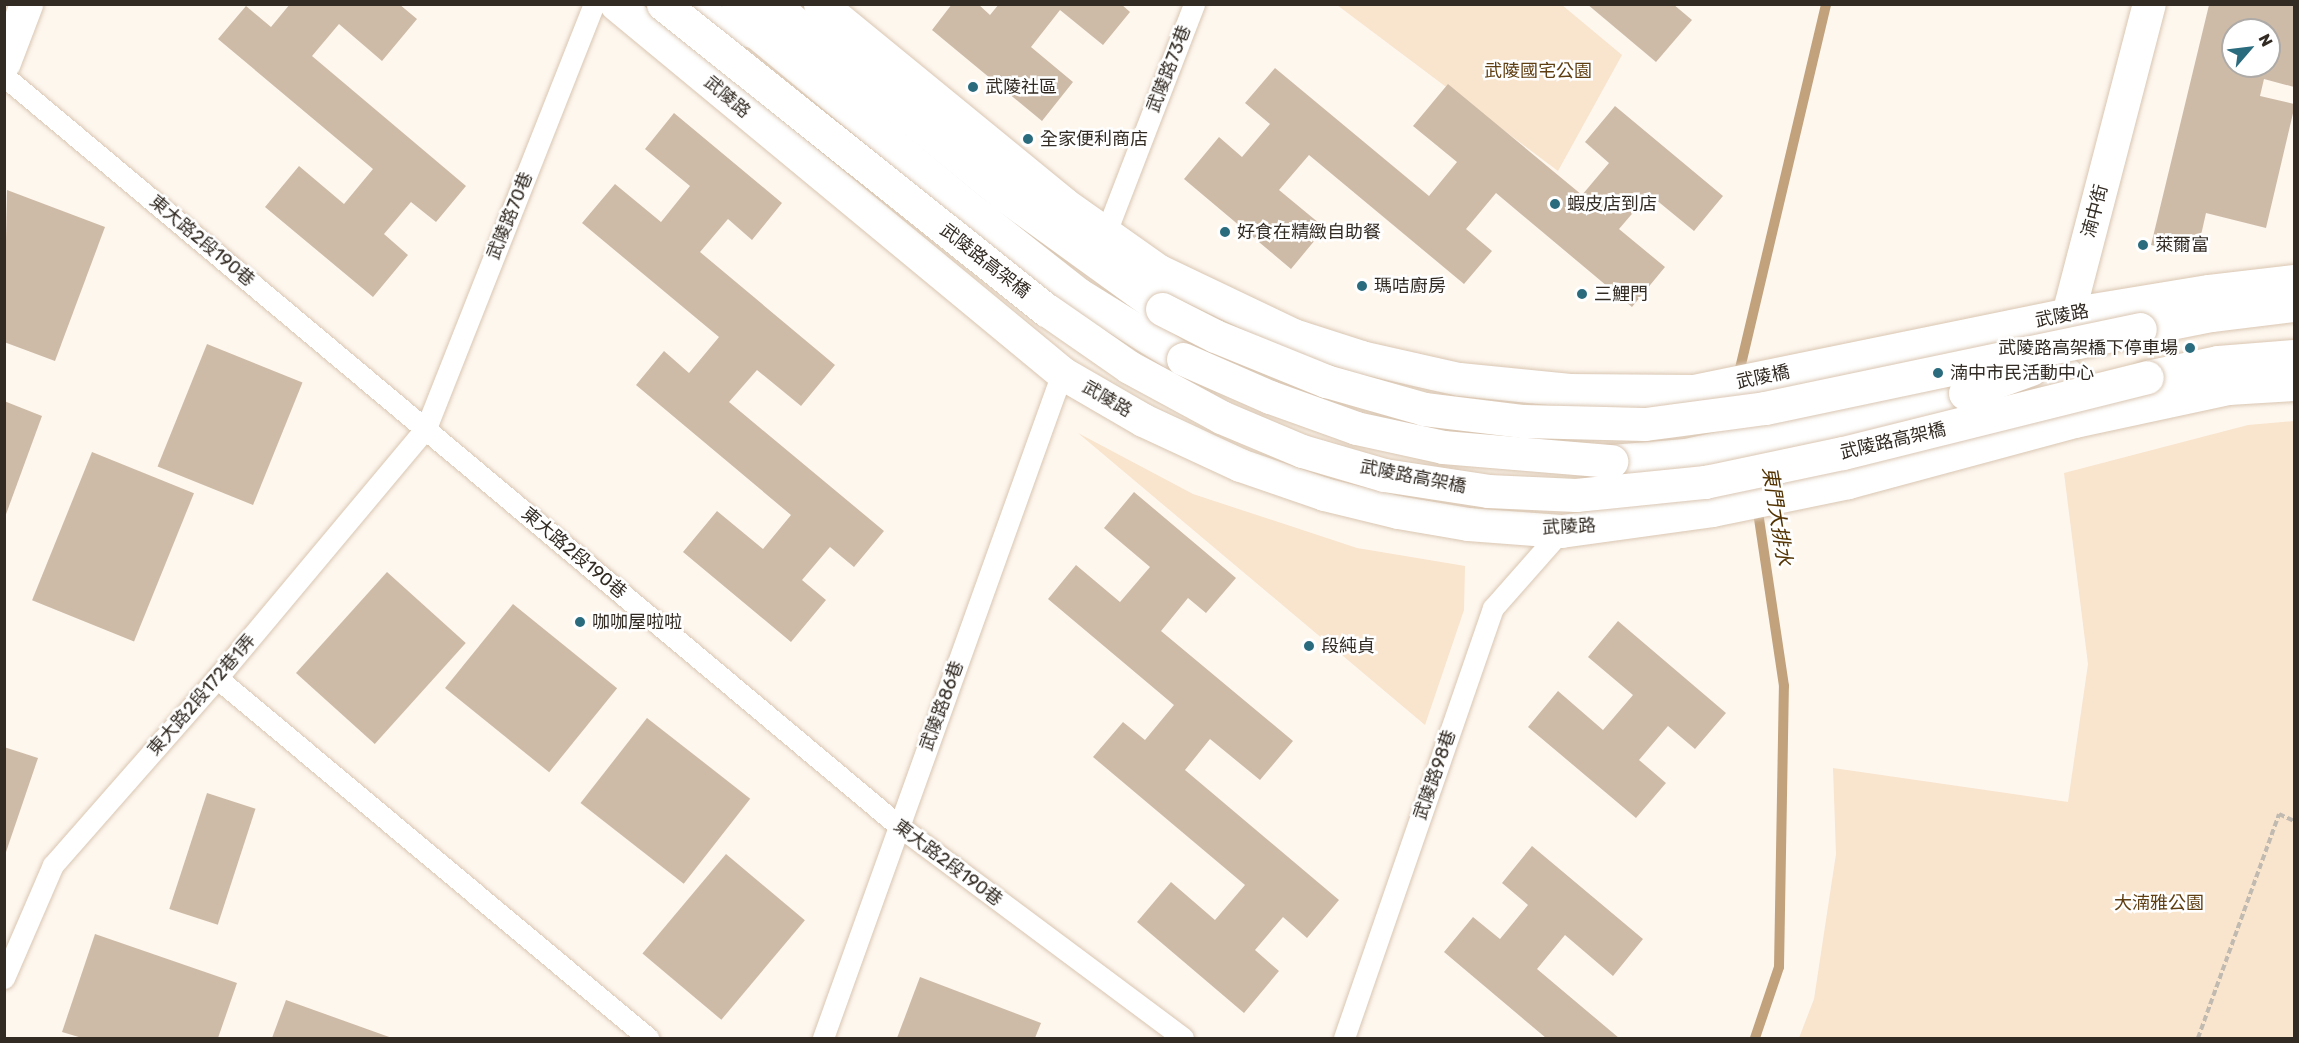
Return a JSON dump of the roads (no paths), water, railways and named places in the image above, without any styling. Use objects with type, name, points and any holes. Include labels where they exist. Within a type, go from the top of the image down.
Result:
[{"type":"main road","points":[[4,62],[26,4]]},
{"type":"main road","name":"武陵路","points":[[616,4],[1062,374],[1143,420],[1240,465],[1324,494],[1398,512],[1468,524],[1561,531],[1712,510],[1848,482],[2074,421]]},
{"type":"main road","points":[[652,4],[764,18],[1078,294],[1183,359],[1270,398],[1356,428],[1443,447],[1611,461],[1685,455],[1965,393],[2147,377]]},
{"type":"main road","name":"武陵路高架橋","points":[[663,4],[1037,303],[1129,367],[1231,422],[1302,451],[1384,475],[1488,491],[1576,495],[1706,482],[1843,453],[2147,377],[2218,362],[2295,356]]},
{"type":"main road","points":[[738,4],[764,18],[1162,309],[1215,336],[1326,381],[1424,409],[1523,421],[1645,424],[1764,408],[2211,315],[2295,305]]},
{"type":"main road","points":[[820,4],[1105,235],[1158,271],[1219,303],[1293,335],[1361,357],[1459,379],[1595,390],[1595,512]]},
{"type":"main road","name":"湳中街","points":[[2074,421],[2065,373],[2068,314],[2149,4]]},
{"type":"main road","name":"武陵路","points":[[1832,362],[2068,314],[2295,281]]},
{"type":"main road","points":[[1965,393],[2140,329]]},
{"type":"main road","name":"武陵橋","points":[[1595,390],[1694,391],[1832,362]]},
{"type":"main road","points":[[1561,531],[1703,454],[2065,373]]},
{"type":"main road","points":[[2074,421],[2228,388],[2295,384]]},
{"type":"lane","name":"武陵路70巷","points":[[426,428],[594,4]]},
{"type":"lane","name":"武陵路73巷","points":[[1105,235],[1194,4]]},
{"type":"lane","name":"東大路2段190巷","points":[[4,76],[899,826],[1183,1038]]},
{"type":"lane","name":"武陵路86巷","points":[[823,1038],[1062,374]]},
{"type":"lane","name":"東大路2段172巷1弄","points":[[4,978],[54,865],[217,678],[426,428]]},
{"type":"lane","name":"武陵路98巷","points":[[1344,1038],[1493,608],[1561,531]]},
{"type":"lane","points":[[217,678],[648,1038]]},
{"type":"waterway","name":"東門大排水","points":[[1738,377],[1826,4]]},
{"type":"waterway","name":"東門大排水","points":[[1755,1038],[1779,967],[1784,686],[1757,505]]},
{"type":"place","name":"武陵社區","points":[[973,87]]},
{"type":"place","name":"全家便利商店","points":[[1028,139]]},
{"type":"place","name":"蝦皮店到店","points":[[1555,204]]},
{"type":"place","name":"好食在精緻自助餐","points":[[1225,232]]},
{"type":"place","name":"萊爾富","points":[[2143,245]]},
{"type":"place","name":"瑪咭廚房","points":[[1362,286]]},
{"type":"place","name":"三鯉門","points":[[1582,294]]},
{"type":"place","name":"武陵路高架橋下停車場","points":[[2190,348]]},
{"type":"place","name":"湳中市民活動中心","points":[[1938,373]]},
{"type":"place","name":"咖咖屋啦啦","points":[[580,622]]},
{"type":"place","name":"段純貞","points":[[1309,646]]},
{"type":"park label","name":"武陵國宅公園","points":[[1538,71]]},
{"type":"park label","name":"大湳雅公園","points":[[2159,903]]}]
